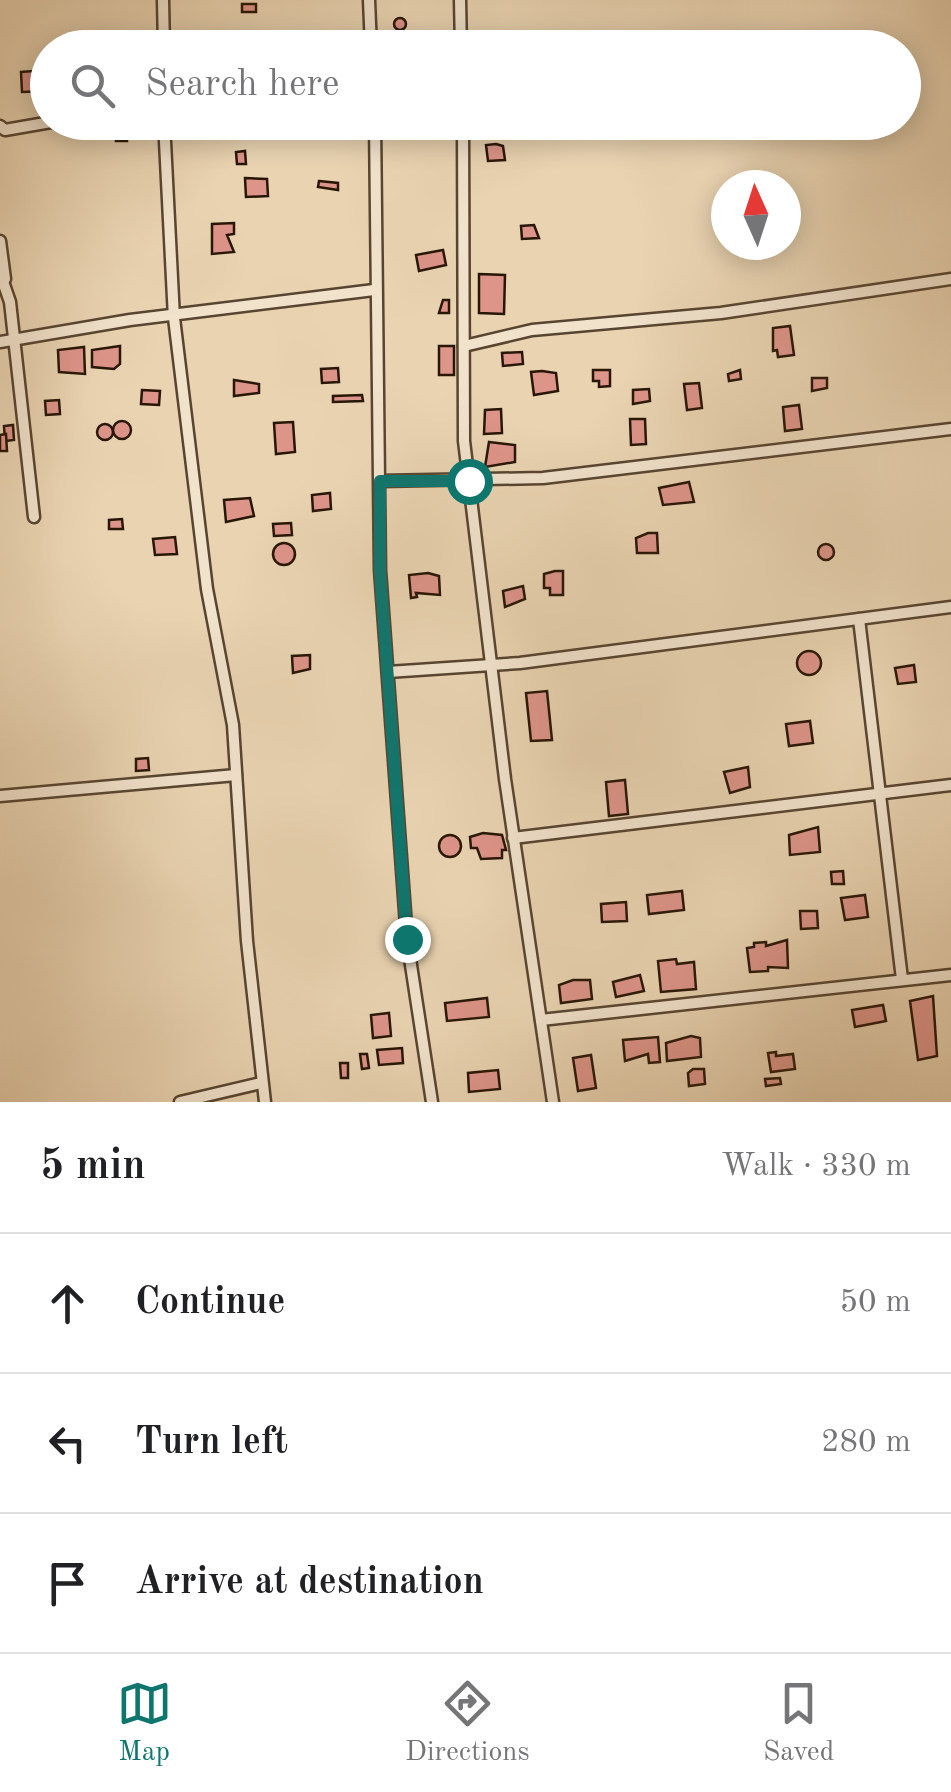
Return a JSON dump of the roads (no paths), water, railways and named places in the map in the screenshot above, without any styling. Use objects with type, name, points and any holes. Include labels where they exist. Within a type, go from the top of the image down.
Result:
[{"type":"street","points":[[164,0],[164,30]]},
{"type":"street","points":[[369,0],[370,30]]},
{"type":"street","points":[[460,0],[460,30]]},
{"type":"street","points":[[2,131],[30,126]]},
{"type":"street","points":[[165,140],[174,318],[193,485],[232,725],[265,1102]]},
{"type":"street","points":[[376,140],[374,290],[380,570],[407,939],[432,1102]]},
{"type":"street","points":[[463,140],[464,441],[514,838],[553,1102]]},
{"type":"street","points":[[0,241],[34,518]]},
{"type":"street","points":[[464,346],[532,330],[721,314],[951,279]]},
{"type":"street","points":[[0,342],[374,290]]},
{"type":"street","points":[[380,481],[469,481],[620,471],[951,429]]},
{"type":"street","points":[[388,672],[493,664],[951,607]]},
{"type":"street","points":[[859,619],[902,979]]},
{"type":"street","points":[[0,796],[236,776]]},
{"type":"street","points":[[514,838],[951,785]]},
{"type":"street","points":[[541,1020],[951,975]]},
{"type":"street","points":[[180,1102],[261,1084]]}]
